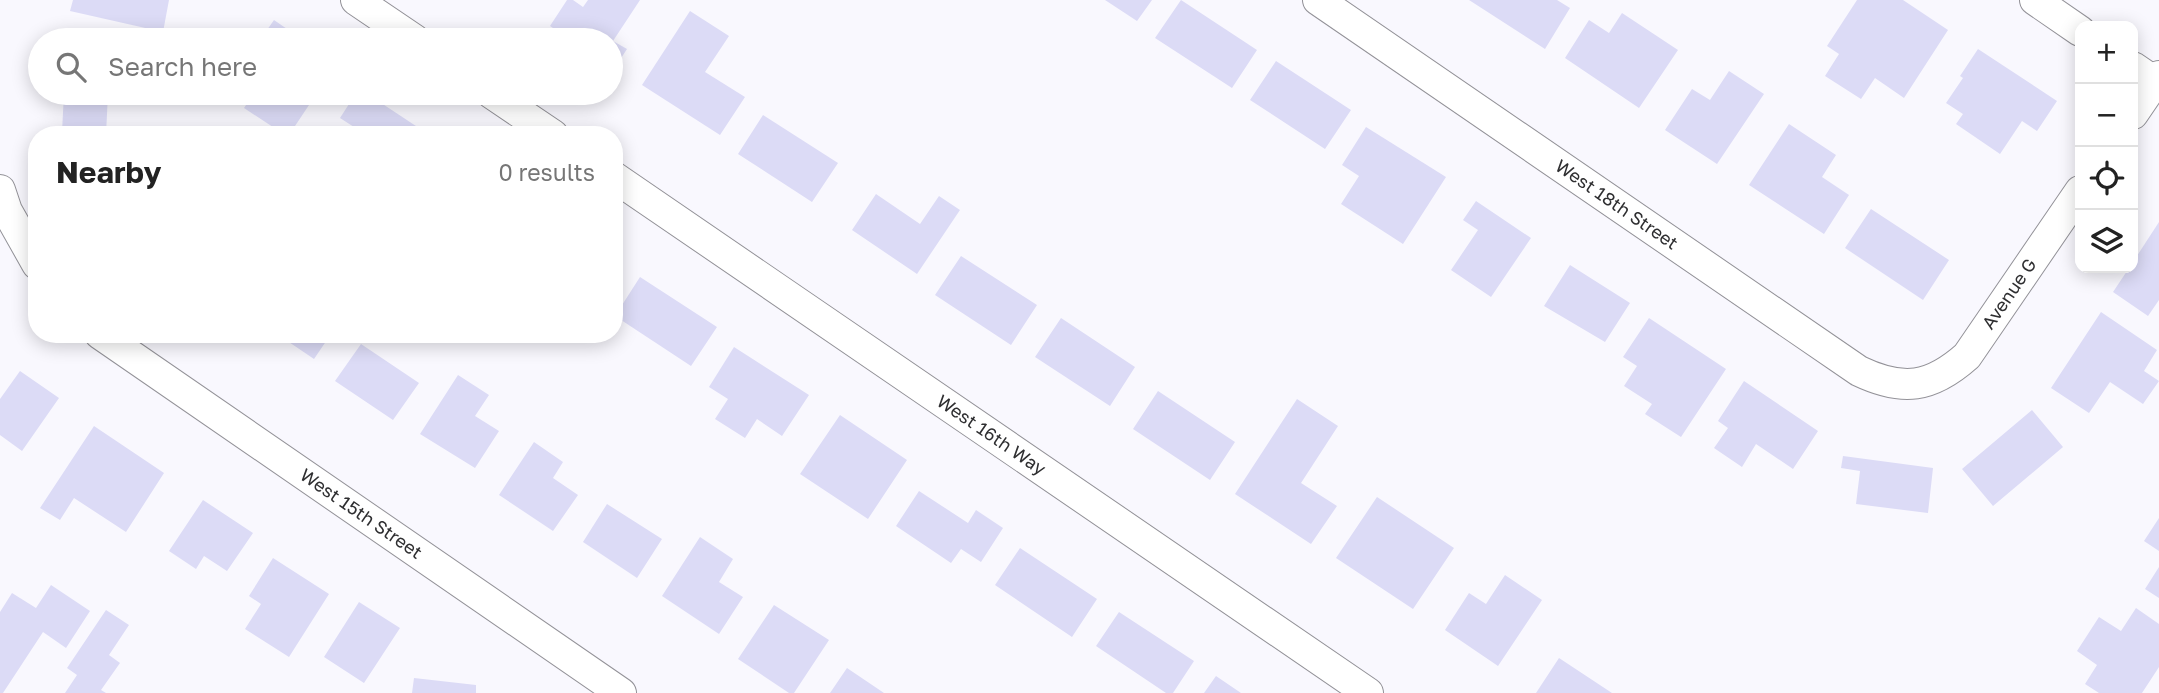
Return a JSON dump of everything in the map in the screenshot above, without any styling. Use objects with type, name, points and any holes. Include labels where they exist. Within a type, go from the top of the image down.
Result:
[{"type":"street","points":[[356,0],[397,28]]},
{"type":"street","name":"West 18th Street","points":[[1318,0],[1859,371],[1882,382],[1924,383]]},
{"type":"street","points":[[2035,0],[2075,28]]},
{"type":"street","points":[[2138,102],[2149,75]]},
{"type":"street","points":[[508,105],[539,126]]},
{"type":"street","name":"West 16th Way","points":[[623,183],[1368,693]]},
{"type":"street","points":[[0,190],[7,211],[28,248]]},
{"type":"street","name":"Avenue G","points":[[1924,383],[1948,373],[1967,356],[2075,198]]},
{"type":"street","name":"West 15th Street","points":[[113,343],[605,689]]},
{"type":"building","points":[[73,0],[169,0],[164,28],[145,28],[70,11]]},
{"type":"building","points":[[567,0],[573,0],[583,7],[588,0],[640,0],[622,28],[550,26]]},
{"type":"building","points":[[1105,0],[1152,0],[1137,21]]},
{"type":"building","points":[[1181,0],[1257,50],[1232,88],[1155,38]]},
{"type":"building","points":[[1469,0],[1557,0],[1570,8],[1545,49]]},
{"type":"building","points":[[1857,0],[1903,0],[1948,30],[1904,98],[1875,78],[1861,99],[1825,76],[1839,54],[1827,46]]},
{"type":"building","points":[[690,11],[729,36],[705,72],[745,97],[720,135],[642,85]]},
{"type":"building","points":[[1622,13],[1678,50],[1639,108],[1565,58],[1589,20],[1609,33]]},
{"type":"building","points":[[274,20],[286,28],[268,28]]},
{"type":"building","points":[[1978,49],[2057,101],[2037,131],[2022,121],[2000,154],[1956,124],[1963,114],[1946,103]]},
{"type":"building","points":[[1276,61],[1351,110],[1325,149],[1250,100]]},
{"type":"building","points":[[1729,71],[1764,94],[1717,164],[1665,130],[1692,89],[1710,100]]},
{"type":"building","points":[[63,105],[107,105],[106,126],[62,126]]},
{"type":"building","points":[[246,105],[309,105],[295,126],[271,126],[244,108]]},
{"type":"building","points":[[348,105],[384,105],[416,126],[352,126],[340,118]]},
{"type":"building","points":[[763,115],[838,163],[812,202],[738,154]]},
{"type":"building","points":[[1789,124],[1836,155],[1822,177],[1849,195],[1824,234],[1749,185]]},
{"type":"building","points":[[1366,127],[1446,177],[1403,244],[1341,204],[1359,176],[1342,165]]},
{"type":"building","points":[[876,194],[920,224],[939,196],[960,210],[917,274],[852,230]]},
{"type":"building","points":[[1476,201],[1531,238],[1491,297],[1451,270],[1478,230],[1463,220]]},
{"type":"building","points":[[1871,209],[1949,260],[1923,300],[1845,248]]},
{"type":"building","points":[[2159,222],[2159,300],[2148,316],[2113,292],[2126,273],[2138,273],[2138,254]]},
{"type":"building","points":[[961,256],[1037,305],[1011,345],[935,295]]},
{"type":"building","points":[[1570,265],[1630,303],[1605,342],[1544,306]]},
{"type":"building","points":[[640,277],[717,327],[691,366],[623,321],[623,304]]},
{"type":"building","points":[[2101,312],[2157,350],[2144,371],[2159,381],[2143,404],[2110,382],[2089,413],[2051,388]]},
{"type":"building","points":[[1061,318],[1135,367],[1110,406],[1035,357]]},
{"type":"building","points":[[1649,318],[1726,369],[1681,437],[1645,414],[1652,404],[1624,386],[1637,366],[1623,357]]},
{"type":"building","points":[[290,343],[325,343],[314,359]]},
{"type":"building","points":[[361,344],[419,383],[393,420],[335,381]]},
{"type":"building","points":[[734,347],[809,395],[782,436],[757,419],[745,438],[715,419],[728,399],[709,387]]},
{"type":"building","points":[[20,371],[59,398],[22,451],[0,435],[0,399]]},
{"type":"building","points":[[458,375],[489,395],[475,416],[499,431],[475,468],[420,434]]},
{"type":"building","points":[[1744,381],[1818,431],[1793,469],[1756,444],[1742,467],[1714,448],[1728,428],[1718,421]]},
{"type":"building","points":[[1158,391],[1235,442],[1210,480],[1133,429]]},
{"type":"building","points":[[1297,399],[1338,426],[1301,483],[1337,506],[1311,544],[1235,494]]},
{"type":"building","points":[[2032,410],[2063,447],[1993,506],[1962,469]]},
{"type":"building","points":[[840,415],[907,460],[868,519],[800,474]]},
{"type":"building","points":[[94,426],[164,473],[126,532],[74,498],[60,520],[40,508]]},
{"type":"building","points":[[534,442],[563,462],[553,478],[578,495],[553,531],[499,495]]},
{"type":"building","points":[[1843,456],[1933,468],[1928,513],[1856,504],[1860,471],[1841,468]]},
{"type":"building","points":[[919,491],[968,523],[976,510],[1003,528],[981,562],[961,549],[951,563],[896,526]]},
{"type":"building","points":[[1377,497],[1454,548],[1413,609],[1336,558]]},
{"type":"building","points":[[203,500],[253,533],[227,571],[204,556],[196,569],[169,551]]},
{"type":"building","points":[[607,504],[662,539],[637,578],[583,542]]},
{"type":"building","points":[[2159,518],[2159,551],[2144,541]]},
{"type":"building","points":[[700,537],[733,559],[719,582],[743,597],[719,634],[662,596]]},
{"type":"building","points":[[1020,548],[1097,599],[1072,637],[995,585]]},
{"type":"building","points":[[273,558],[329,594],[289,657],[245,629],[261,604],[249,596]]},
{"type":"building","points":[[2159,567],[2159,598],[2145,589]]},
{"type":"building","points":[[1505,575],[1542,600],[1498,666],[1445,630],[1469,593],[1486,604]]},
{"type":"building","points":[[51,585],[90,611],[66,648],[43,632],[3,693],[0,693],[0,612],[12,593],[36,608]]},
{"type":"building","points":[[359,602],[400,628],[364,683],[324,657]]},
{"type":"building","points":[[774,605],[829,640],[794,693],[789,693],[738,659]]},
{"type":"building","points":[[2136,608],[2159,624],[2159,667],[2142,693],[2099,693],[2085,684],[2097,665],[2077,651],[2099,617],[2121,631]]},
{"type":"building","points":[[106,610],[129,625],[109,655],[120,663],[101,690],[106,693],[65,693],[77,675],[67,668]]},
{"type":"building","points":[[1119,612],[1194,661],[1173,693],[1166,693],[1096,646]]},
{"type":"building","points":[[1559,658],[1612,693],[1536,693]]},
{"type":"building","points":[[847,668],[884,693],[830,693]]},
{"type":"building","points":[[1216,676],[1241,693],[1204,693]]},
{"type":"building","points":[[414,678],[476,685],[476,693],[412,693]]}]
